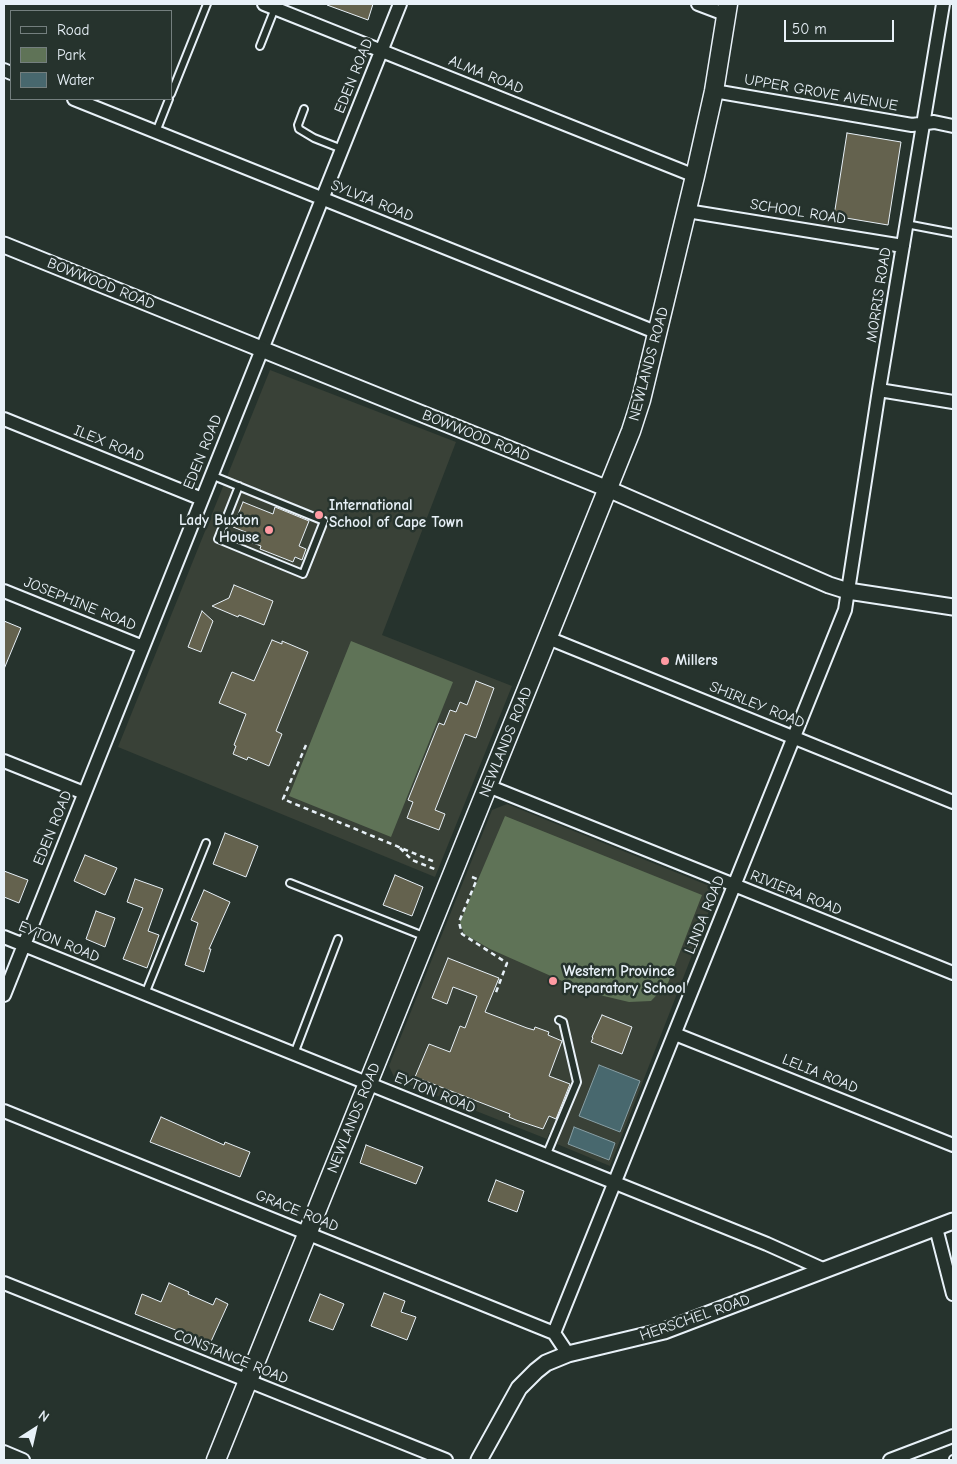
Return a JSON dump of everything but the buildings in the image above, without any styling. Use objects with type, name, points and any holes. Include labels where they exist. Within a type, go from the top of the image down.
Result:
[{"type":"main road","name":"NEWLANDS ROAD","points":[[216,1460],[631,431],[641,400],[687,211],[714,91],[728,10]]},
{"type":"street","name":"EDEN ROAD","points":[[4,996],[400,4]]},
{"type":"street","points":[[698,4],[728,10]]},
{"type":"street","name":"MORRIS ROAD","points":[[848,592],[879,390],[943,4]]},
{"type":"street","name":"ALMA ROAD","points":[[270,6],[695,176]]},
{"type":"street","name":"UPPER GROVE AVENUE","points":[[714,91],[912,125],[934,122],[953,126]]},
{"type":"street","name":"SYLVIA ROAD","points":[[76,100],[658,333]]},
{"type":"street","name":"SCHOOL ROAD","points":[[687,211],[903,246]]},
{"type":"street","name":"BOWWOOD ROAD","points":[[4,245],[608,489],[848,592],[953,607]]},
{"type":"street","points":[[879,390],[953,402]]},
{"type":"street","name":"ILEX ROAD","points":[[4,419],[202,499]]},
{"type":"street","name":"JOSEPHINE ROAD","points":[[4,591],[143,647]]},
{"type":"street","name":"LINDA ROAD","points":[[554,1333],[616,1183],[845,610],[848,592]]},
{"type":"street","name":"SHIRLEY ROAD","points":[[548,638],[953,802]]},
{"type":"street","points":[[4,762],[84,793]]},
{"type":"street","name":"RIVIERA ROAD","points":[[488,786],[953,973]]},
{"type":"street","name":"EYTON ROAD","points":[[4,937],[767,1244],[825,1270]]},
{"type":"street","name":"LELIA ROAD","points":[[675,1034],[953,1145]]},
{"type":"street","name":"GRACE ROAD","points":[[4,1111],[554,1333]]},
{"type":"street","name":"HERSCHEL ROAD","points":[[478,1460],[507,1408],[526,1380],[546,1363],[568,1354],[664,1331],[953,1221]]},
{"type":"street","points":[[936,1228],[953,1294]]},
{"type":"street","name":"CONSTANCE ROAD","points":[[4,1283],[446,1460]]},
{"type":"street","points":[[554,1333],[568,1354]]},
{"type":"street","points":[[890,1460],[953,1436]]},
{"type":"street","points":[[4,1452],[23,1460]]},
{"type":"lane","points":[[172,92],[207,4]]},
{"type":"lane","points":[[260,46],[270,6]]},
{"type":"lane","points":[[156,132],[169,100]]},
{"type":"lane","points":[[304,109],[298,125],[299,129],[314,138],[342,149]]},
{"type":"lane","points":[[906,224],[953,233]]},
{"type":"lane","points":[[212,475],[239,486],[324,521],[303,574],[218,539],[239,486]]},
{"type":"lane","points":[[145,994],[206,843]]},
{"type":"lane","points":[[290,883],[427,938]]},
{"type":"lane","points":[[294,1054],[338,939]]},
{"type":"lane","points":[[546,1156],[577,1082],[562,1022],[558,1020]]},
{"type":"path","points":[[306,745],[283,799],[435,862]]},
{"type":"path","points":[[397,845],[412,860],[440,871]]},
{"type":"path","points":[[472,877],[476,879],[459,922],[462,934],[507,963],[494,995]]},
{"type":"shaded area","points":[[270,370],[456,442],[382,635],[512,686],[435,877],[118,747]]},
{"type":"shaded area","name":"Western Province Preparatory School","points":[[507,804],[712,887],[715,896],[610,1166],[557,1144],[559,1137],[549,1133],[547,1139],[395,1079],[389,1066],[492,810]]},
{"type":"green space","points":[[351,641],[453,682],[391,837],[289,796]]},
{"type":"green space","points":[[505,816],[702,895],[668,983],[651,1001],[629,1002],[587,992],[490,949],[464,934],[460,922]]},
{"type":"water","points":[[599,1065],[640,1081],[620,1132],[579,1116]]},
{"type":"water","points":[[574,1127],[615,1143],[609,1160],[568,1144]]},
{"type":"place","name":"International School of Cape Town","points":[[319,515]]},
{"type":"place","name":"Lady Buxton House","points":[[269,530]]},
{"type":"place","name":"Millers","points":[[665,661]]},
{"type":"place","name":"Western Province Preparatory School","points":[[553,981]]}]
